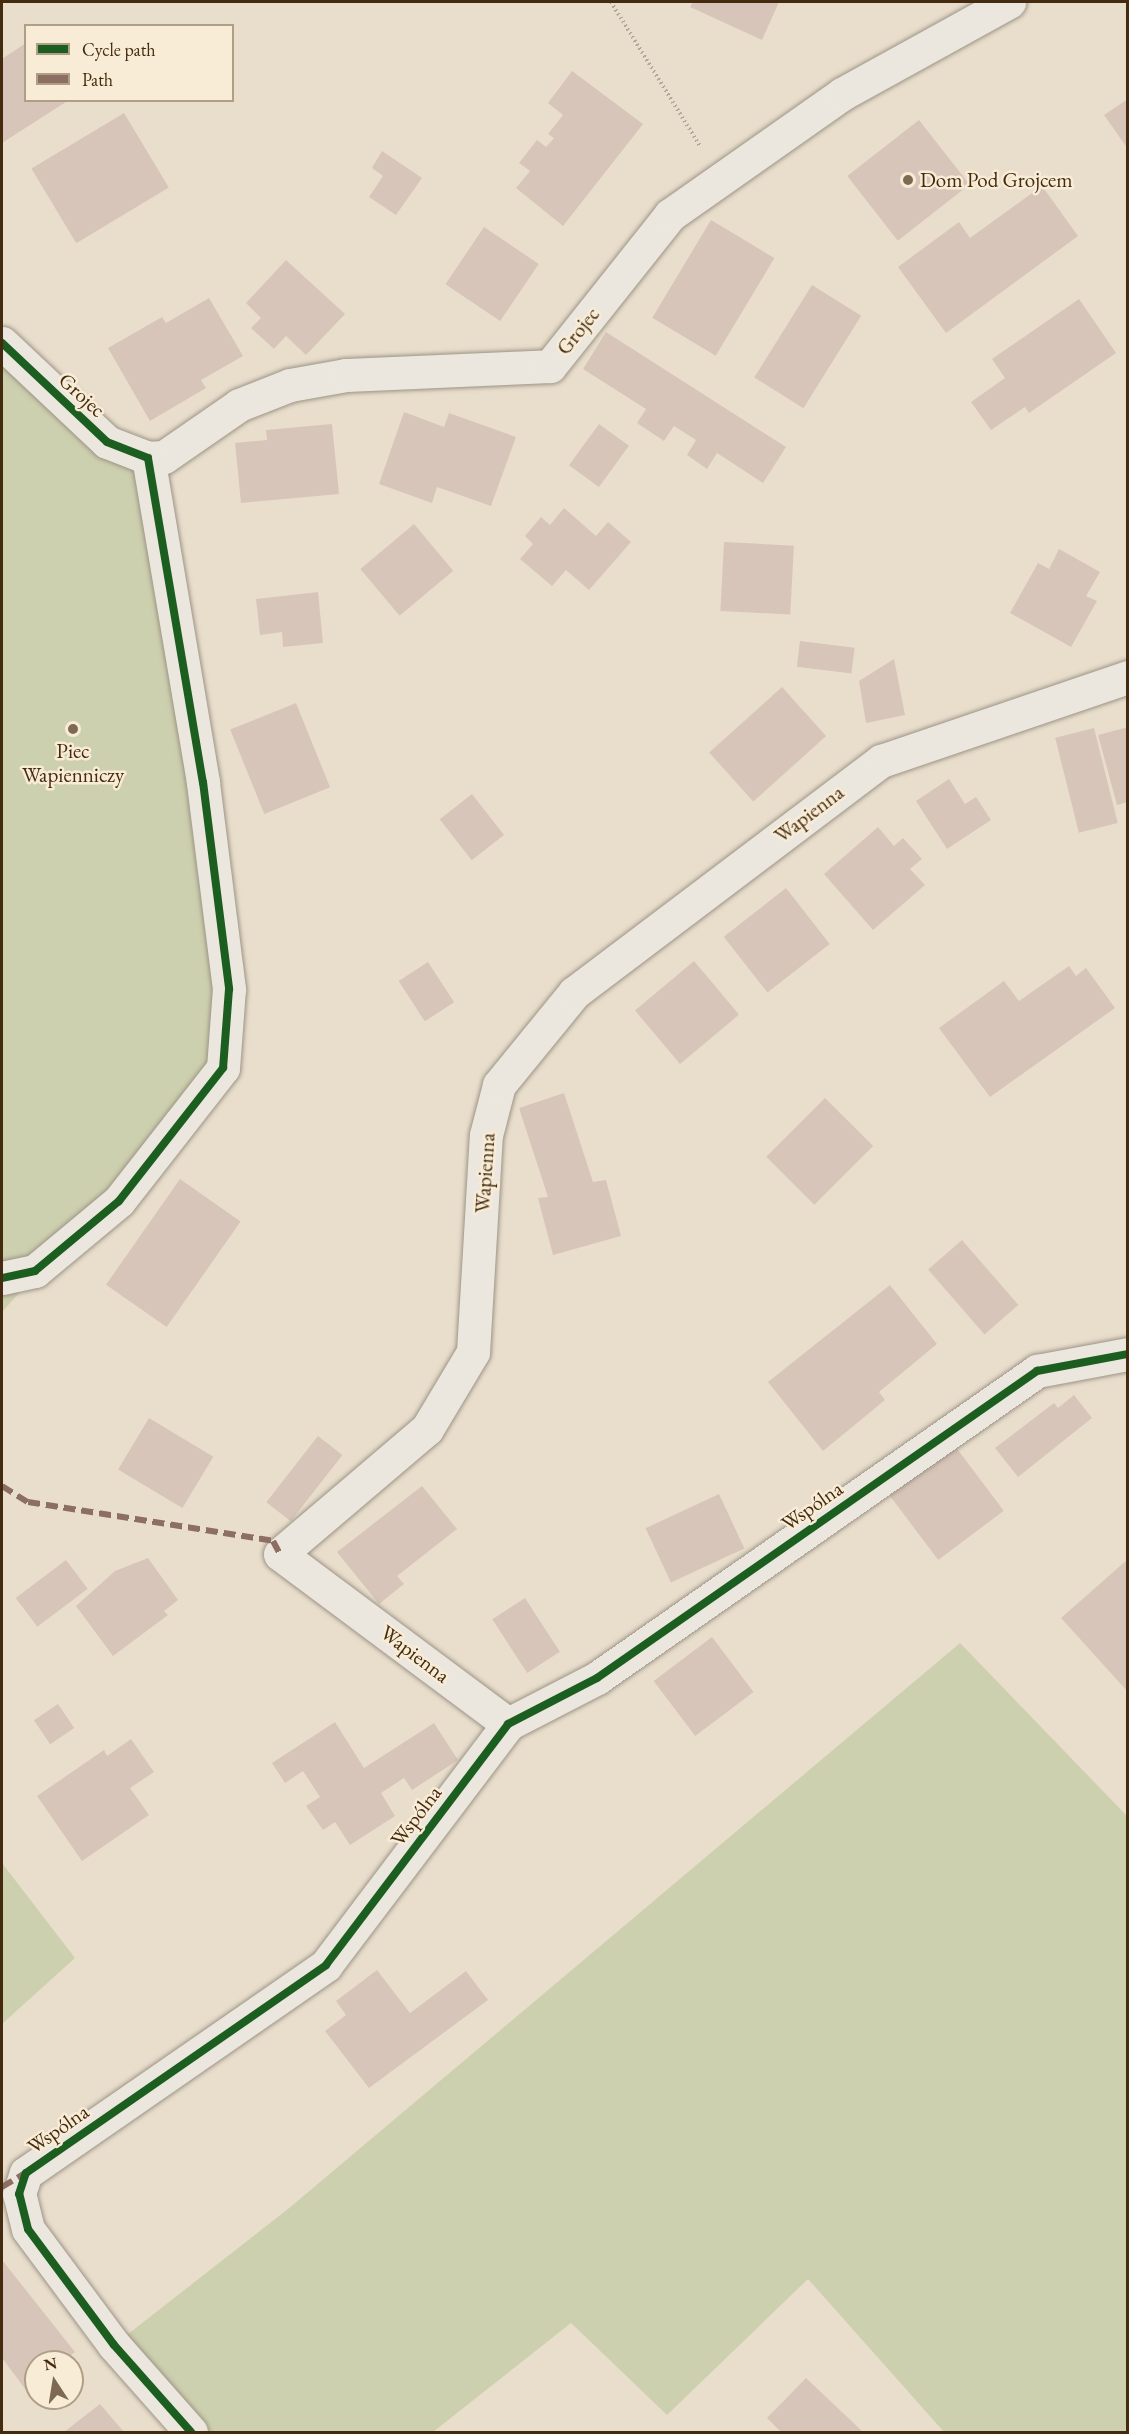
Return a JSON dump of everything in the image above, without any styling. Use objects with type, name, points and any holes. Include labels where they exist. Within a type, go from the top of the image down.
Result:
[{"type":"street","name":"Grojec","points":[[2,344],[107,442],[148,458],[164,457],[239,405],[290,386],[346,375],[550,366],[670,215],[842,94],[1009,2]]},
{"type":"street","points":[[2,1278],[35,1271],[119,1201],[223,1068],[229,988],[222,931],[203,782],[148,458]]},
{"type":"street","name":"Wapienna","points":[[508,1724],[280,1554],[427,1429],[472,1352],[486,1136],[499,1085],[574,993],[880,762],[1128,677]]},
{"type":"street","name":"Wspólna","points":[[191,2433],[114,2345],[28,2229],[19,2194],[26,2173],[326,1965],[508,1724],[597,1678],[1037,1371],[1128,1354]]},
{"type":"path","points":[[611,2],[722,179]]},
{"type":"green space","points":[[2,343],[148,458],[223,1068],[2,1312]]},
{"type":"green space","points":[[960,1643],[1127,1816],[1127,2432],[944,2432],[808,2279],[667,2415],[571,2323],[433,2432],[191,2432],[114,2345],[288,2209]]},
{"type":"green space","points":[[2,1863],[75,1958],[2,2024]]},
{"type":"building","points":[[693,2],[779,2],[762,40],[690,7]]},
{"type":"building","points":[[24,44],[24,102],[66,102],[2,143],[2,59]]},
{"type":"building","points":[[572,71],[643,124],[563,226],[516,188],[530,171],[519,163],[537,140],[546,147],[554,138],[548,134],[563,115],[548,103]]},
{"type":"building","points":[[1128,99],[1128,149],[1104,115]]},
{"type":"building","points":[[124,113],[169,188],[76,243],[31,169]]},
{"type":"building","name":"Dom Pod Grojcem","points":[[919,120],[969,185],[898,241],[847,176]]},
{"type":"building","points":[[382,151],[422,178],[396,215],[369,197],[383,176],[372,168]]},
{"type":"building","points":[[1042,186],[1078,236],[946,333],[898,267],[959,222],[970,238]]},
{"type":"building","points":[[711,220],[774,258],[716,356],[652,318]]},
{"type":"building","points":[[484,227],[539,264],[500,321],[445,284]]},
{"type":"building","points":[[286,260],[345,314],[306,355],[286,336],[274,349],[251,328],[261,318],[246,303]]},
{"type":"building","points":[[812,285],[861,316],[803,408],[754,377]]},
{"type":"building","points":[[209,298],[243,356],[201,380],[206,388],[150,421],[108,348],[162,317],[166,323]]},
{"type":"building","points":[[1079,299],[1116,353],[1029,413],[1025,407],[991,430],[971,402],[1005,378],[992,359]]},
{"type":"building","points":[[606,332],[786,447],[763,483],[717,453],[707,469],[687,455],[696,440],[674,426],[664,441],[637,423],[646,409],[583,369]]},
{"type":"building","points":[[404,412],[444,427],[449,413],[516,437],[491,506],[437,487],[432,503],[379,484]]},
{"type":"building","points":[[332,424],[339,494],[241,503],[235,443],[267,440],[266,430]]},
{"type":"building","points":[[599,424],[629,446],[599,487],[569,465]]},
{"type":"building","points":[[564,508],[596,536],[608,522],[631,542],[589,590],[566,570],[552,586],[520,559],[533,544],[525,536],[541,517],[550,525]]},
{"type":"building","points":[[414,524],[453,571],[400,616],[360,569]]},
{"type":"building","points":[[724,542],[794,546],[790,615],[720,611]]},
{"type":"building","points":[[1059,549],[1100,572],[1086,596],[1097,601],[1071,647],[1010,613],[1038,563],[1049,569]]},
{"type":"building","points":[[318,592],[323,643],[283,647],[282,632],[260,635],[256,599]]},
{"type":"building","points":[[800,641],[855,648],[851,674],[797,667]]},
{"type":"building","points":[[894,659],[905,715],[866,723],[859,681]]},
{"type":"building","points":[[782,687],[826,736],[753,802],[709,753]]},
{"type":"building","points":[[296,703],[330,787],[264,814],[230,730]]},
{"type":"building","points":[[1128,727],[1128,802],[1117,805],[1098,735]]},
{"type":"building","points":[[1094,728],[1118,823],[1079,833],[1055,738]]},
{"type":"building","points":[[949,779],[965,804],[976,797],[991,820],[947,849],[916,801]]},
{"type":"building","points":[[472,794],[504,835],[472,860],[440,819]]},
{"type":"building","points":[[878,827],[894,846],[903,838],[922,859],[910,869],[925,885],[873,930],[824,874]]},
{"type":"building","points":[[786,888],[830,944],[767,993],[724,937]]},
{"type":"building","points":[[694,961],[739,1015],[680,1064],[635,1010]]},
{"type":"building","points":[[428,962],[454,1002],[425,1021],[399,981]]},
{"type":"building","points":[[1069,966],[1076,976],[1086,968],[1115,1008],[990,1097],[939,1028],[1004,981],[1019,1001]]},
{"type":"building","points":[[564,1093],[593,1182],[606,1180],[621,1236],[553,1255],[538,1198],[548,1197],[519,1108]]},
{"type":"building","points":[[825,1098],[873,1146],[814,1205],[766,1157]]},
{"type":"building","points":[[180,1179],[241,1221],[167,1327],[106,1285]]},
{"type":"building","points":[[962,1240],[1018,1305],[984,1334],[928,1270]]},
{"type":"building","points":[[890,1285],[937,1344],[879,1392],[885,1400],[823,1451],[768,1382]]},
{"type":"building","points":[[1074,1395],[1092,1418],[1018,1477],[995,1448],[1054,1403],[1058,1408]]},
{"type":"building","points":[[149,1418],[213,1457],[182,1508],[118,1469]]},
{"type":"building","points":[[318,1436],[342,1455],[291,1521],[266,1502]]},
{"type":"building","points":[[955,1446],[1004,1511],[938,1560],[890,1495]]},
{"type":"building","points":[[422,1486],[457,1529],[397,1576],[404,1584],[379,1604],[337,1552]]},
{"type":"building","points":[[719,1494],[744,1548],[671,1583],[646,1528]]},
{"type":"building","points":[[148,1558],[178,1600],[164,1611],[168,1615],[113,1656],[76,1606],[115,1571]]},
{"type":"building","points":[[1128,1559],[1128,1692],[1061,1618]]},
{"type":"building","points":[[66,1560],[88,1589],[37,1627],[16,1598]]},
{"type":"building","points":[[525,1598],[560,1652],[527,1673],[492,1619]]},
{"type":"building","points":[[712,1637],[754,1692],[695,1736],[654,1681]]},
{"type":"building","points":[[58,1704],[74,1728],[50,1744],[34,1720]]},
{"type":"building","points":[[335,1722],[364,1768],[434,1723],[458,1760],[412,1790],[404,1778],[381,1793],[395,1816],[350,1845],[335,1822],[323,1830],[306,1806],[320,1797],[303,1771],[285,1783],[272,1763]]},
{"type":"building","points":[[131,1739],[154,1772],[130,1788],[149,1815],[82,1861],[37,1796],[104,1750],[107,1756]]},
{"type":"building","points":[[377,1970],[410,2013],[466,1971],[488,2000],[369,2088],[325,2031],[346,2015],[336,2001]]},
{"type":"building","points":[[2,2260],[73,2350],[24,2350],[24,2387],[2,2358]]},
{"type":"building","points":[[806,2378],[863,2432],[781,2432],[767,2418]]},
{"type":"building","points":[[100,2404],[124,2432],[64,2432]]},
{"type":"marked path","points":[[2,1486],[28,1502],[273,1541],[280,1554]]},
{"type":"marked path","points":[[2,2187],[25,2173]]},
{"type":"cycle path","points":[[2,343],[107,442],[148,458],[203,782],[229,989],[223,1068],[119,1201],[35,1271],[2,1278]]},
{"type":"cycle path","points":[[191,2432],[114,2345],[28,2229],[19,2194],[26,2173],[326,1965],[508,1724],[597,1678],[1037,1371],[1128,1354]]},
{"type":"place","name":"Dom Pod Grojcem","points":[[908,180]]},
{"type":"place","name":"Piec Wapienniczy","points":[[73,729]]}]
